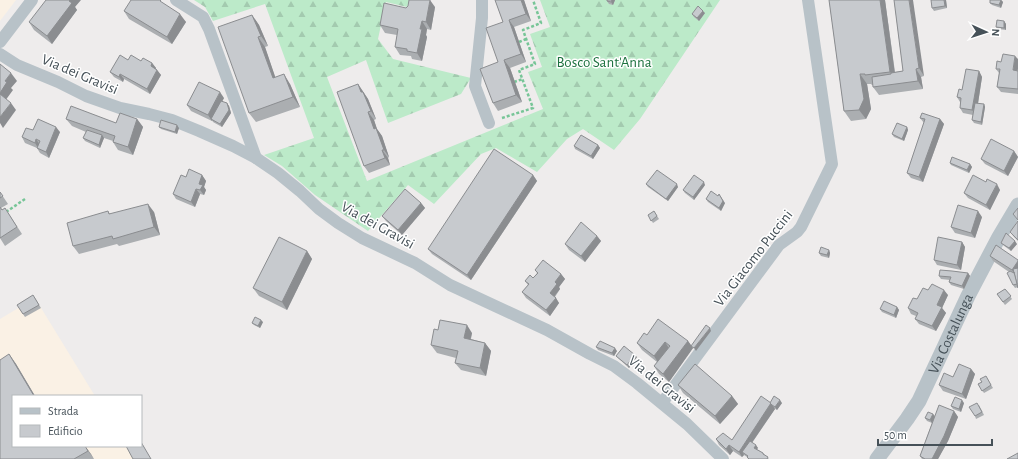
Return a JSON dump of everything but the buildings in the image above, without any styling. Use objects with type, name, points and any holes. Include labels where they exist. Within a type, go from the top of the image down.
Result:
[{"type":"street","points":[[0,42],[32,0]]},
{"type":"street","points":[[176,0],[203,17],[209,29],[256,158]]},
{"type":"street","points":[[482,0],[482,18],[476,86],[488,123]]},
{"type":"street","name":"Via Giacomo Puccini","points":[[662,403],[779,246],[801,227],[832,164],[808,0]]},
{"type":"street","name":"Via dei Gravisi","points":[[0,54],[17,64],[86,96],[120,108],[164,118],[200,130],[256,158],[284,178],[319,209],[362,238],[415,263],[450,285],[547,330],[614,366],[687,424],[723,459]]},
{"type":"street","name":"Via Costalunga","points":[[877,459],[899,431],[919,401],[968,296],[1018,205]]},
{"type":"path","points":[[488,123],[533,108],[519,70],[535,64],[523,30],[541,23],[533,0]]},
{"type":"path","points":[[519,42],[526,40]]},
{"type":"path","points":[[514,82],[522,79]]},
{"type":"path","points":[[4,213],[25,199]]},
{"type":"shaded area","points":[[0,0],[16,0],[0,21]]},
{"type":"shaded area","points":[[35,298],[94,395],[12,395],[12,447],[127,447],[134,459],[0,459],[0,319]]},
{"type":"green space","name":"Bosco Sant'Anna","points":[[194,0],[410,0],[407,7],[386,2],[378,39],[393,59],[471,78],[461,94],[388,123],[366,60],[327,77],[367,181],[543,109],[528,72],[542,67],[530,34],[550,27],[540,0],[720,0],[640,119],[614,150],[583,129],[567,139],[537,172],[496,148],[481,154],[434,204],[408,185],[368,231],[315,195],[282,166],[264,155],[314,138],[265,4],[213,21],[205,7]]}]
